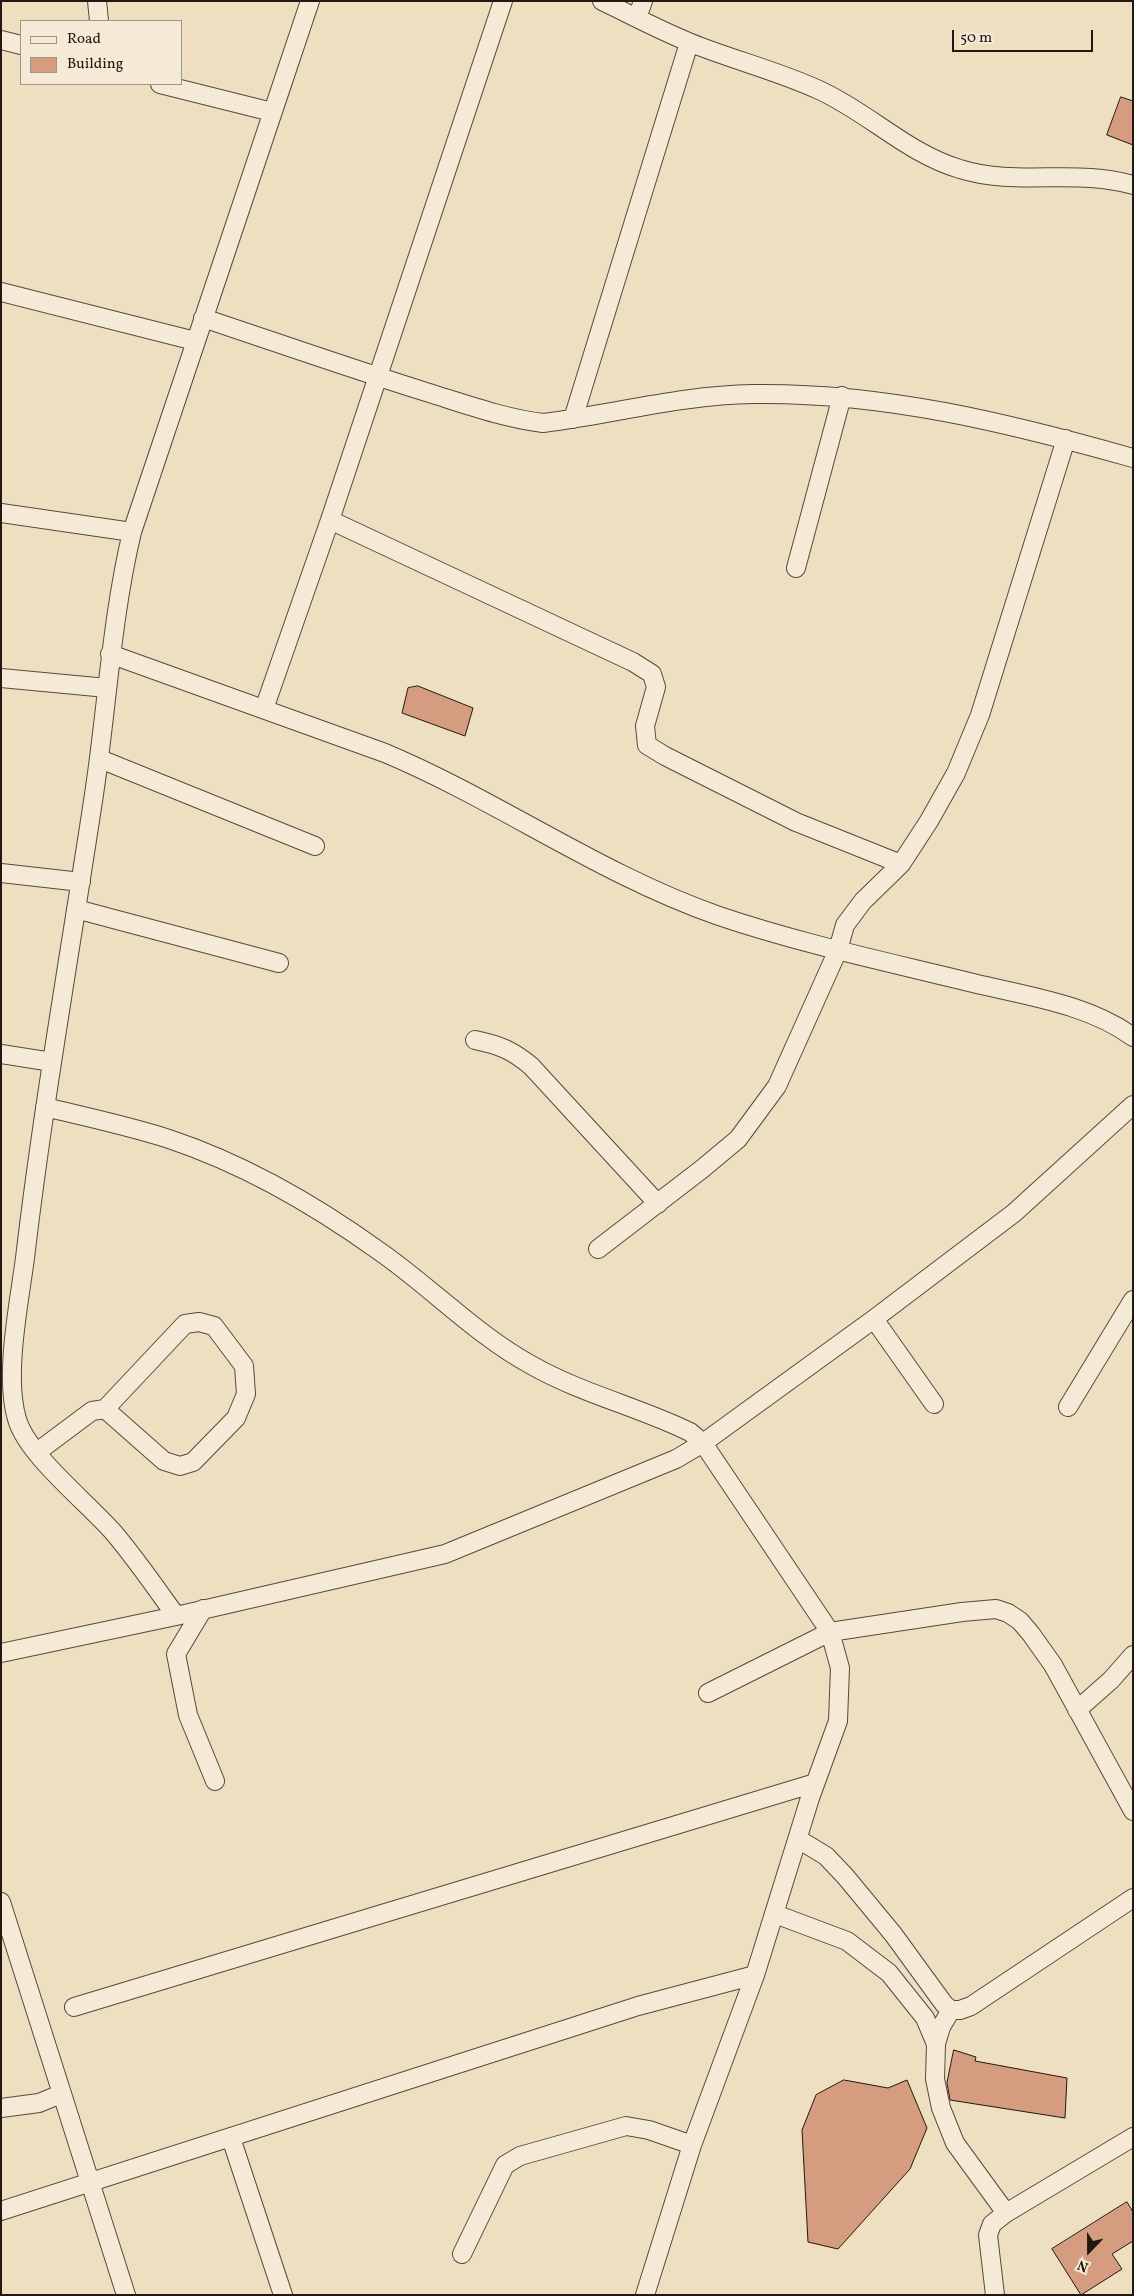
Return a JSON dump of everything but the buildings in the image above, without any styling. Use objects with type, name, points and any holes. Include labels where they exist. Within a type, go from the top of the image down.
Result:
[{"type":"street","points":[[97,1],[100,20]]},
{"type":"street","points":[[176,1616],[114,1533],[37,1452],[17,1421],[13,1398],[13,1365],[34,1181],[100,759],[110,654],[132,532],[310,1]]},
{"type":"street","points":[[264,709],[379,377],[503,1]]},
{"type":"street","points":[[602,1],[690,43],[819,90],[914,148],[960,169],[1014,178],[1092,179],[1121,181],[1133,184]]},
{"type":"street","points":[[637,18],[643,1]]},
{"type":"street","points":[[1,40],[20,45]]},
{"type":"street","points":[[573,420],[690,43]]},
{"type":"street","points":[[164,85],[272,112]]},
{"type":"street","points":[[1,292],[195,341]]},
{"type":"street","points":[[203,318],[379,377],[527,421],[543,423],[573,420],[694,399],[752,394],[842,396],[909,405],[964,416],[1066,439],[1133,458]]},
{"type":"street","points":[[796,568],[842,396]]},
{"type":"street","points":[[598,1249],[658,1204],[738,1139],[777,1086],[838,950],[845,925],[851,915],[901,864],[929,822],[956,773],[980,715],[1066,439]]},
{"type":"street","points":[[1,513],[132,532]]},
{"type":"street","points":[[330,520],[633,662],[652,674],[656,687],[645,726],[647,745],[796,822],[901,864]]},
{"type":"street","points":[[110,654],[385,753],[426,770],[655,892],[720,916],[838,950],[1052,1002],[1095,1017],[1133,1037]]},
{"type":"street","points":[[1,678],[107,688]]},
{"type":"street","points":[[100,759],[315,846]]},
{"type":"street","points":[[1,873],[80,882]]},
{"type":"street","points":[[76,909],[279,963]]},
{"type":"street","points":[[475,1040],[499,1045],[531,1066],[658,1204]]},
{"type":"street","points":[[1,1054],[52,1062]]},
{"type":"street","points":[[1,1654],[444,1554],[676,1459],[703,1443],[874,1319],[1014,1212],[1133,1105]]},
{"type":"street","points":[[45,1106],[169,1139],[221,1160],[280,1188],[342,1225],[381,1252],[485,1334],[532,1366],[573,1386],[690,1432],[703,1443],[830,1632],[840,1668],[838,1721],[815,1783],[755,1975],[692,2145],[645,2295]]},
{"type":"street","points":[[1068,1407],[1133,1300]]},
{"type":"street","points":[[874,1319],[934,1404]]},
{"type":"street","points":[[37,1452],[92,1411],[104,1409],[185,1324],[199,1322],[214,1326],[244,1366],[246,1394],[236,1418],[193,1462],[180,1466],[164,1461],[104,1409]]},
{"type":"street","points":[[203,1609],[176,1654],[188,1715],[214,1782]]},
{"type":"street","points":[[708,1693],[830,1632],[984,1609],[1008,1613],[1031,1634],[1053,1665],[1133,1811]]},
{"type":"street","points":[[1077,1710],[1111,1680],[1133,1654]]},
{"type":"street","points":[[74,2007],[815,1783]]},
{"type":"street","points":[[798,1840],[826,1856],[845,1876],[893,1934],[944,2004],[951,2010],[960,2010],[991,1994],[1133,1898]]},
{"type":"street","points":[[1,1902],[126,2295]]},
{"type":"street","points":[[775,1914],[847,1941],[889,1973],[925,2018],[936,2044]]},
{"type":"street","points":[[1,2211],[638,2006],[755,1975]]},
{"type":"street","points":[[951,2010],[941,2028],[936,2044],[935,2079],[941,2108],[955,2143],[1006,2213]]},
{"type":"street","points":[[1,2108],[39,2103],[61,2094]]},
{"type":"street","points":[[462,2254],[505,2165],[520,2156],[626,2126],[648,2130],[692,2145]]},
{"type":"street","points":[[995,2295],[988,2236],[992,2224],[1006,2213],[1133,2137]]},
{"type":"street","points":[[231,2138],[283,2295]]}]
